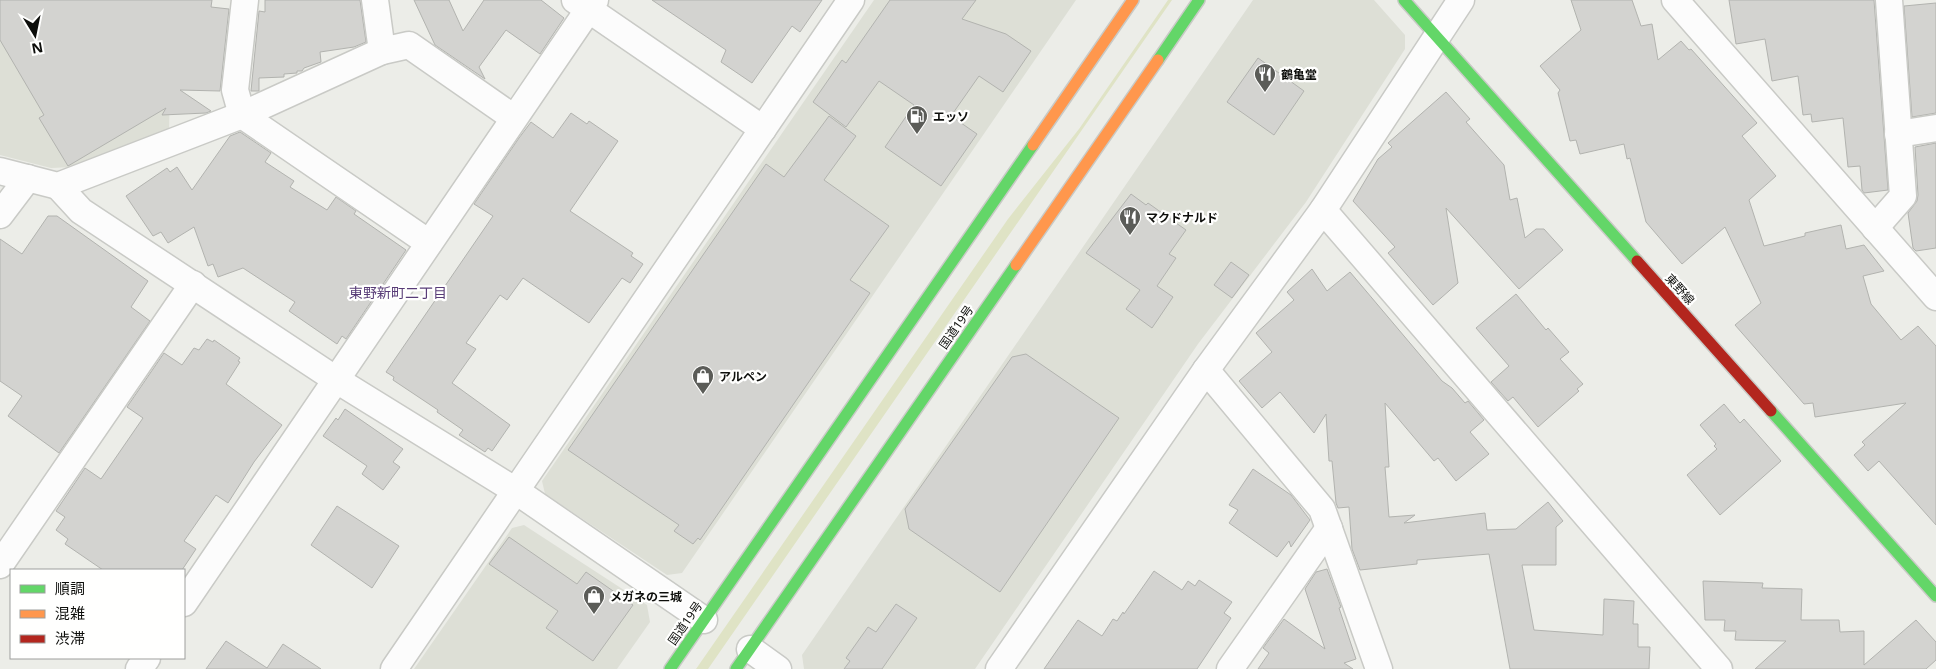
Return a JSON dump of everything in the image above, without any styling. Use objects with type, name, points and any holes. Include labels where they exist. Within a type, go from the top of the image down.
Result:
[{"type":"main road","name":"国道19号","points":[[670,669],[1133,0]]},
{"type":"main road","name":"国道19号","points":[[743,659],[1199,0]]},
{"type":"main road","name":"東野線","points":[[1404,0],[1936,596]]},
{"type":"street","points":[[246,0],[235,90],[242,115],[428,243]]},
{"type":"street","points":[[375,0],[382,50]]},
{"type":"street","points":[[394,669],[851,0]]},
{"type":"street","points":[[999,669],[1206,370],[1323,210],[1461,0]]},
{"type":"street","points":[[1875,228],[1903,196],[1889,0]]},
{"type":"street","points":[[185,602],[514,118],[586,3],[763,129]]},
{"type":"street","points":[[1682,3],[1936,297]]},
{"type":"street","points":[[58,186],[242,115],[382,50],[409,44],[514,118]]},
{"type":"street","points":[[1898,134],[1936,128]]},
{"type":"street","points":[[0,172],[58,186],[81,211],[335,379],[516,491],[704,620]]},
{"type":"street","points":[[0,215],[28,178]]},
{"type":"street","points":[[1323,210],[1719,669]]},
{"type":"street","points":[[0,565],[193,284]]},
{"type":"street","points":[[1206,370],[1322,508],[1379,669]]},
{"type":"street","points":[[1230,669],[1328,528]]},
{"type":"street","points":[[743,659],[778,669]]},
{"type":"shaded area","points":[[0,0],[172,16],[169,130],[129,148],[72,167],[51,168],[0,155]]},
{"type":"shaded area","points":[[874,0],[1076,0],[682,573],[667,575],[545,494],[542,481]]},
{"type":"shaded area","points":[[1253,0],[1374,0],[1405,35],[1405,49],[1306,202],[1198,344],[975,669],[804,669],[802,655]]},
{"type":"shaded area","points":[[524,525],[647,605],[650,622],[617,669],[414,669],[512,528]]},
{"type":"green space","points":[[1168,0],[1172,0],[708,669],[696,669],[1008,219],[1079,129]]},
{"type":"building","points":[[0,0],[212,0],[211,7],[229,9],[220,91],[180,90],[211,111],[206,113],[162,115],[166,108],[68,166],[39,118],[44,115],[0,40]]},
{"type":"building","points":[[265,0],[360,0],[366,42],[354,47],[320,52],[321,62],[304,68],[302,71],[297,71],[297,73],[284,74],[284,77],[259,78],[259,91],[251,91],[259,11],[265,12]]},
{"type":"building","points":[[414,0],[449,0],[463,31],[484,0],[541,0],[564,18],[540,54],[506,30],[479,67],[485,79],[435,45]]},
{"type":"building","points":[[652,0],[822,0],[800,32],[792,26],[752,83],[721,62],[726,50]]},
{"type":"building","points":[[890,0],[976,0],[962,19],[1006,34],[1031,51],[1003,92],[979,76],[951,116],[977,134],[941,186],[885,147],[914,105],[879,81],[846,127],[813,102],[842,60],[846,63]]},
{"type":"building","points":[[1571,0],[1632,0],[1641,26],[1652,24],[1658,60],[1681,41],[1689,50],[1691,49],[1757,123],[1742,136],[1776,176],[1749,200],[1764,246],[1805,236],[1805,233],[1841,225],[1846,249],[1864,245],[1884,271],[1863,276],[1871,304],[1901,340],[1918,326],[1936,346],[1936,525],[1879,461],[1868,471],[1854,455],[1865,445],[1862,442],[1906,403],[1815,417],[1813,403],[1804,404],[1735,325],[1761,303],[1725,227],[1682,264],[1646,222],[1630,158],[1627,159],[1624,144],[1580,154],[1576,140],[1570,141],[1558,93],[1560,90],[1540,66],[1581,30]]},
{"type":"building","points":[[1729,0],[1874,0],[1888,190],[1864,193],[1862,190],[1860,166],[1848,167],[1843,118],[1812,122],[1811,114],[1803,115],[1798,76],[1772,81],[1765,39],[1736,44]]},
{"type":"building","points":[[1936,3],[1936,113],[1912,117],[1904,6]]},
{"type":"building","points":[[1258,58],[1304,91],[1274,135],[1227,102]]},
{"type":"building","points":[[1446,92],[1470,119],[1466,122],[1504,165],[1510,200],[1517,198],[1525,238],[1536,229],[1544,229],[1563,250],[1519,289],[1446,208],[1458,283],[1433,305],[1388,253],[1395,247],[1353,201],[1378,159],[1392,147],[1388,143]]},
{"type":"building","points":[[571,113],[587,124],[589,121],[618,141],[570,211],[633,253],[631,256],[643,264],[630,283],[622,278],[589,323],[523,278],[507,300],[500,295],[466,343],[476,349],[452,383],[510,425],[492,451],[488,448],[485,452],[459,435],[463,430],[437,412],[438,410],[393,380],[394,377],[386,372],[493,216],[474,204],[519,138],[531,122],[553,138]]},
{"type":"building","points":[[829,116],[856,136],[824,180],[889,226],[850,280],[870,293],[700,540],[698,538],[693,544],[674,531],[679,525],[568,450],[766,164],[784,177]]},
{"type":"building","points":[[240,132],[271,153],[265,162],[294,181],[290,187],[327,210],[336,197],[356,211],[354,214],[406,250],[346,339],[342,336],[337,344],[289,311],[295,302],[243,268],[218,277],[213,264],[208,266],[194,227],[168,243],[161,232],[153,236],[126,196],[167,168],[170,172],[177,167],[192,190],[230,136]]},
{"type":"building","points":[[1936,143],[1936,248],[1916,251],[1913,248],[1908,213],[1917,201],[1918,195],[1915,147]]},
{"type":"building","points":[[1131,194],[1146,205],[1148,203],[1186,230],[1169,254],[1176,258],[1157,286],[1173,297],[1152,328],[1126,309],[1140,290],[1086,253]]},
{"type":"building","points":[[48,216],[57,216],[148,281],[131,307],[150,321],[59,453],[8,416],[22,396],[0,381],[0,239],[22,254]]},
{"type":"building","points":[[1231,262],[1249,275],[1232,298],[1214,285]]},
{"type":"building","points":[[1312,269],[1327,291],[1350,272],[1442,381],[1452,388],[1465,403],[1468,401],[1484,420],[1470,432],[1489,454],[1456,481],[1438,458],[1434,461],[1385,403],[1389,467],[1385,467],[1389,517],[1415,515],[1404,523],[1485,513],[1487,530],[1516,529],[1548,502],[1563,521],[1556,527],[1556,565],[1522,565],[1534,630],[1603,635],[1604,599],[1634,601],[1633,624],[1638,624],[1638,647],[1650,647],[1649,669],[1510,669],[1489,554],[1417,560],[1417,564],[1360,570],[1352,549],[1349,507],[1338,508],[1336,503],[1332,461],[1329,461],[1326,414],[1314,433],[1280,392],[1262,408],[1239,381],[1272,352],[1256,333],[1294,300],[1287,292]]},
{"type":"building","points":[[1516,294],[1546,330],[1548,328],[1569,352],[1560,359],[1583,384],[1577,389],[1579,391],[1538,427],[1513,397],[1508,401],[1491,382],[1509,366],[1476,328]]},
{"type":"building","points":[[207,339],[213,342],[214,340],[240,358],[238,361],[240,362],[226,384],[282,425],[254,462],[228,503],[216,495],[184,541],[196,549],[183,569],[102,569],[65,544],[68,539],[56,530],[65,517],[56,511],[85,468],[101,479],[143,418],[127,407],[164,353],[182,365],[194,348],[199,350]]},
{"type":"building","points":[[1026,354],[1119,418],[1000,592],[909,529],[905,509],[1012,357]]},
{"type":"building","points":[[1724,404],[1740,423],[1744,419],[1781,461],[1720,515],[1687,475],[1717,449],[1714,446],[1716,444],[1700,425]]},
{"type":"building","points":[[345,409],[403,449],[393,462],[400,467],[383,490],[362,474],[367,466],[323,436],[336,418],[338,420]]},
{"type":"building","points":[[1253,469],[1291,495],[1310,520],[1291,547],[1289,541],[1277,557],[1229,523],[1238,510],[1229,505]]},
{"type":"building","points":[[337,506],[399,546],[372,588],[311,545]]},
{"type":"building","points":[[509,537],[577,584],[586,572],[633,605],[593,661],[546,628],[558,611],[489,564]]},
{"type":"building","points":[[1327,569],[1341,607],[1339,608],[1356,659],[1344,663],[1353,669],[1258,669],[1269,653],[1263,648],[1284,619],[1325,649],[1305,589],[1316,572]]},
{"type":"building","points":[[1154,571],[1182,590],[1188,581],[1195,586],[1199,580],[1232,602],[1224,613],[1231,618],[1197,669],[1044,669],[1078,620],[1102,636],[1113,619],[1117,621],[1123,612],[1124,614]]},
{"type":"building","points":[[1703,581],[1763,583],[1762,588],[1802,589],[1801,620],[1839,620],[1840,632],[1864,631],[1864,665],[1916,620],[1936,642],[1936,660],[1926,669],[1755,669],[1786,641],[1735,640],[1736,631],[1724,631],[1725,620],[1705,620]]},
{"type":"building","points":[[896,604],[917,618],[882,669],[844,669],[850,661],[846,658],[868,627],[876,632]]},
{"type":"building","points":[[226,641],[267,668],[283,644],[321,669],[206,669]]},
{"type":"traffic: fast","points":[[1158,60],[1199,0]]},
{"type":"traffic: fast","points":[[1404,0],[1637,261]]},
{"type":"traffic: fast","points":[[670,669],[1033,145]]},
{"type":"traffic: fast","points":[[736,669],[1016,265]]},
{"type":"traffic: fast","points":[[1771,411],[1936,596]]},
{"type":"traffic: slow","points":[[1033,145],[1133,0]]},
{"type":"traffic: slow","points":[[1016,265],[1158,60]]},
{"type":"traffic: jam","points":[[1637,261],[1771,411]]},
{"type":"place","name":"鶴亀堂","points":[[1265,93]]},
{"type":"place","name":"エッソ","points":[[917,135]]},
{"type":"place","name":"マクドナルド","points":[[1130,236]]},
{"type":"place","name":"アルペン","points":[[703,395]]},
{"type":"place","name":"メガネの三城","points":[[594,615]]},
{"type":"district","name":"東野新町二丁目","points":[[398,292]]}]
